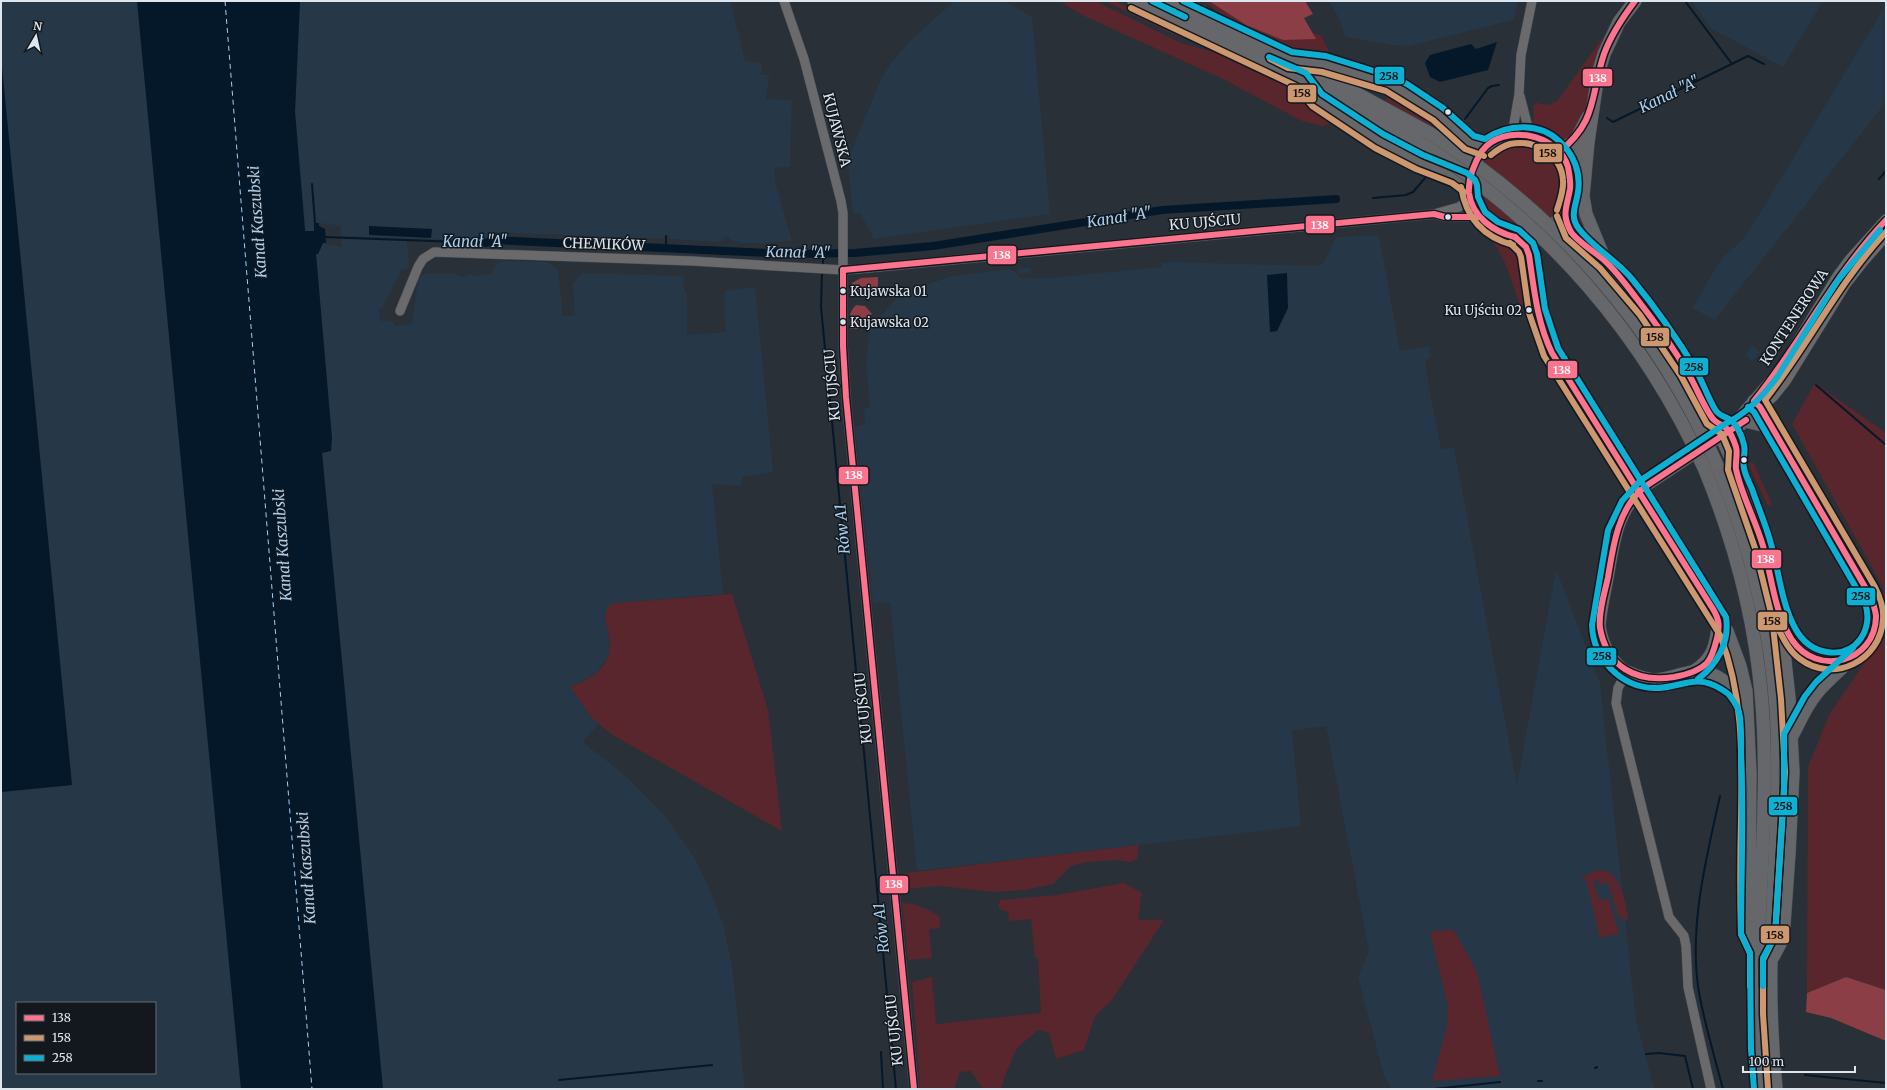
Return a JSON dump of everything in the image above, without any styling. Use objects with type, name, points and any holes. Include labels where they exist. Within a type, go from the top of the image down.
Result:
[{"type":"highway","points":[[1134,1],[1340,99],[1424,145],[1468,175],[1509,207],[1545,239],[1591,288],[1627,334],[1655,376],[1687,432],[1726,526],[1742,580],[1753,633],[1759,674],[1764,766],[1758,951],[1759,1049],[1762,1089]]},
{"type":"highway","points":[[1164,1],[1290,60],[1385,107],[1431,134],[1476,164],[1549,224],[1591,268],[1642,331],[1673,378],[1702,432],[1735,511],[1757,584],[1774,682],[1777,770],[1771,960],[1771,1013],[1776,1089]]},
{"type":"highway","points":[[1606,262],[1586,214],[1583,196],[1588,142],[1591,130],[1592,110],[1598,74],[1604,54],[1619,22],[1635,1]]},
{"type":"highway","points":[[1290,60],[1337,67],[1388,84],[1403,91],[1438,114],[1470,143],[1486,148]]},
{"type":"highway","points":[[1301,80],[1317,100],[1379,141],[1420,162],[1456,176],[1470,192],[1479,217],[1494,229],[1515,237],[1526,247],[1529,255],[1533,292],[1542,332],[1551,352],[1729,636],[1740,666],[1746,691],[1750,773],[1749,934],[1758,951]]},
{"type":"highway","points":[[1560,152],[1576,140],[1592,110]]},
{"type":"highway","points":[[1470,192],[1472,168],[1476,160],[1486,148],[1496,140],[1512,135],[1530,135],[1545,140],[1560,152],[1568,166],[1571,184],[1570,195],[1564,214],[1550,228],[1543,232],[1530,236],[1515,237]]},
{"type":"highway","points":[[1568,166],[1588,142]]},
{"type":"highway","points":[[1564,214],[1572,233],[1606,262],[1625,283],[1667,340],[1688,372],[1714,420],[1731,458],[1746,493],[1763,546],[1780,616],[1792,736],[1792,793],[1783,938],[1771,960]]},
{"type":"highway","points":[[1757,404],[1860,576],[1872,599],[1876,615],[1874,629],[1866,645],[1822,687],[1812,700],[1792,736]]},
{"type":"highway","points":[[1746,421],[1771,427]]},
{"type":"highway","points":[[1780,616],[1794,642],[1804,652],[1813,658],[1832,662],[1855,656]]},
{"type":"highway","points":[[1693,672],[1708,662],[1713,653],[1716,644],[1719,620]]},
{"type":"highway","points":[[1627,672],[1642,678],[1654,680],[1670,678],[1693,672],[1706,673],[1727,683],[1741,696],[1747,710]]},
{"type":"main road","name":"KONTENEROWA","points":[[1627,672],[1619,667],[1609,654],[1600,626],[1619,523],[1629,505],[1641,490],[1746,421],[1782,368],[1838,276],[1863,244],[1886,220]]},
{"type":"main road","name":"KONTENEROWA","points":[[1729,431],[1734,421],[1757,404],[1772,396],[1785,381],[1845,284],[1886,235]]},
{"type":"street","name":"KUJAWSKA","points":[[784,1],[804,59],[841,201],[843,270]]},
{"type":"street","points":[[1512,135],[1519,94],[1521,55],[1532,1]]},
{"type":"street","points":[[1519,94],[1530,135]]},
{"type":"street","name":"KU UJŚCIU","points":[[914,1089],[846,397],[842,343],[843,270],[1434,214],[1459,207],[1470,192]]},
{"type":"street","name":"KU UJŚCIU","points":[[1434,214],[1445,217],[1479,217]]},
{"type":"street","name":"CHEMIKÓW","points":[[400,311],[418,267],[423,259],[434,252],[692,261],[843,270]]},
{"type":"street","points":[[1627,672],[1618,688],[1616,703],[1669,917],[1684,936],[1688,986],[1711,1089]]},
{"type":"shaded area","points":[[1,1],[137,1],[241,1089],[1,1089],[1,792],[72,785],[1,57]]},
{"type":"shaded area","points":[[300,1],[730,1],[745,61],[762,63],[761,75],[769,75],[766,99],[792,100],[790,167],[774,168],[776,185],[792,241],[741,243],[731,240],[726,236],[722,241],[718,242],[671,239],[669,236],[664,236],[662,239],[487,232],[487,238],[482,241],[341,236],[341,226],[319,223],[314,231],[306,232],[295,112]]},
{"type":"shaded area","points":[[954,1],[1005,1],[1032,17],[1050,214],[874,239],[860,213],[853,214],[848,164],[850,154],[881,79],[891,63],[910,41]]},
{"type":"shaded area","points":[[1059,1],[1095,1],[1181,43],[1229,56],[1275,78],[1342,121],[1322,126],[1302,121],[1223,79],[1082,15]]},
{"type":"shaded area","points":[[1105,1],[1116,1],[1145,17],[1202,43],[1172,34]]},
{"type":"shaded area","points":[[1188,1],[1193,1],[1215,15],[1194,6],[1194,4]]},
{"type":"shaded area","points":[[1203,1],[1209,1],[1246,25],[1315,39],[1312,33],[1321,35],[1334,62],[1270,41],[1242,28]]},
{"type":"shaded area","points":[[1209,1],[1305,1],[1313,14],[1304,18],[1316,39],[1283,40],[1246,25]]},
{"type":"shaded area","points":[[1329,1],[1518,1],[1513,20],[1409,46],[1391,45],[1345,37],[1340,20]]},
{"type":"shaded area","points":[[1691,1],[1823,1],[1783,67],[1712,29]]},
{"type":"shaded area","points":[[1886,5],[1886,102],[1715,320],[1692,308],[1722,258],[1741,241],[1749,231]]},
{"type":"shaded area","points":[[1614,22],[1579,131],[1561,143],[1536,131],[1529,123],[1534,120],[1533,106],[1537,103],[1548,105],[1557,101]]},
{"type":"shaded area","points":[[1388,88],[1404,96],[1465,143],[1463,148],[1386,101]]},
{"type":"shaded area","points":[[1511,122],[1505,130],[1495,136],[1484,140],[1474,141],[1492,129]]},
{"type":"shaded area","points":[[1382,127],[1452,170],[1380,136]]},
{"type":"shaded area","points":[[1516,141],[1531,144],[1544,149],[1554,158],[1560,168],[1564,180],[1564,192],[1559,205],[1551,218],[1483,162],[1498,147]]},
{"type":"shaded area","points":[[1583,152],[1596,248],[1579,234],[1571,213],[1576,189],[1575,167]]},
{"type":"shaded area","points":[[1476,188],[1526,230],[1508,227],[1499,224],[1492,219],[1481,206],[1477,198]]},
{"type":"shaded area","points":[[1464,220],[1476,223],[1493,235],[1511,242],[1522,252],[1525,258],[1527,273],[1526,295],[1524,295],[1523,305],[1520,305],[1506,267],[1495,244],[1487,235]]},
{"type":"shaded area","points":[[1379,235],[1400,351],[1429,346],[1431,357],[1427,360],[1425,365],[1441,449],[1454,447],[1517,785],[1556,569],[1600,683],[1636,1020],[1654,1089],[1392,1089],[1384,1076],[1358,977],[1369,951],[1326,726],[1292,731],[1301,826],[917,871],[890,602],[873,604],[855,427],[865,424],[864,408],[870,407],[866,362],[870,329],[900,294],[951,276],[1010,269],[1021,278],[1049,278],[1161,267],[1162,263],[1173,262],[1320,266],[1326,259],[1336,237]]},
{"type":"shaded area","points":[[342,239],[407,241],[409,266],[407,269],[402,269],[382,308],[379,309],[380,321],[389,321],[394,323],[394,326],[412,324],[418,279],[423,274],[455,274],[462,277],[471,274],[475,276],[491,274],[500,261],[548,262],[558,269],[563,316],[575,315],[573,283],[582,273],[684,276],[683,286],[687,295],[687,335],[726,332],[724,291],[755,287],[773,472],[743,477],[740,486],[712,484],[723,594],[616,603],[610,605],[605,620],[609,634],[610,650],[608,657],[595,674],[571,687],[591,717],[599,724],[583,741],[584,743],[626,776],[665,816],[695,858],[711,892],[723,924],[732,965],[745,1089],[383,1089],[322,452],[331,451],[316,254],[319,253],[323,243],[342,247]]},
{"type":"shaded area","points":[[1031,267],[1031,273],[1018,274],[1017,269]]},
{"type":"shaded area","points":[[878,277],[878,287],[870,292],[851,294],[852,283],[861,278]]},
{"type":"shaded area","points":[[856,305],[865,306],[872,314],[858,329],[850,329],[851,313]]},
{"type":"shaded area","points":[[1752,345],[1760,352],[1753,361],[1745,355]]},
{"type":"shaded area","points":[[1815,383],[1886,433],[1886,611],[1883,587],[1792,424]]},
{"type":"shaded area","points":[[1753,462],[1772,504],[1768,506],[1748,464]]},
{"type":"shaded area","points":[[732,594],[768,710],[782,831],[611,734],[591,717],[570,687],[588,679],[606,662],[610,645],[605,616],[610,605],[616,603]]},
{"type":"shaded area","points":[[1886,632],[1886,990],[1846,977],[1807,993],[1808,767],[1830,713]]},
{"type":"shaded area","points":[[1139,845],[1137,859],[1130,862],[1118,860],[1086,862],[1071,866],[1053,884],[1026,890],[993,892],[941,886],[900,889],[899,874]]},
{"type":"shaded area","points":[[1602,870],[1608,872],[1618,883],[1624,897],[1628,919],[1624,921],[1617,913],[1608,883],[1600,885],[1598,880],[1593,881],[1599,900],[1604,899],[1609,901],[1619,933],[1600,938],[1587,885],[1588,882],[1583,881],[1583,877],[1594,871]]},
{"type":"shaded area","points":[[1124,883],[1142,893],[1138,920],[1164,920],[1112,1000],[1095,1016],[1084,1050],[1056,1059],[1049,1033],[1038,1030],[1017,1048],[1001,1089],[983,1089],[971,1071],[960,1072],[954,1089],[920,1089],[912,982],[932,977],[936,1024],[1041,1013],[1038,959],[1035,957],[1031,919],[1009,921],[1008,912],[998,908],[1000,900],[1057,895]]},
{"type":"shaded area","points":[[902,903],[917,905],[939,916],[940,928],[929,929],[932,958],[908,960]]},
{"type":"shaded area","points":[[1453,929],[1477,972],[1500,1076],[1432,1081],[1447,1027],[1448,1006],[1430,932]]},
{"type":"shaded area","points":[[1846,977],[1886,990],[1886,1041],[1831,1018],[1806,1012],[1807,993]]},
{"type":"water","name":"Kanał Kaszubski","points":[[137,1],[300,1],[295,112],[305,231],[314,231],[314,223],[319,223],[319,226],[325,229],[326,243],[323,243],[318,254],[316,254],[332,438],[331,451],[322,453],[383,1089],[241,1089]]},
{"type":"water","points":[[1497,42],[1488,70],[1440,82],[1430,77],[1425,63],[1430,55],[1471,44],[1476,49]]},
{"type":"water","points":[[1,57],[72,785],[1,792]]},
{"type":"water","points":[[369,226],[432,229],[431,238],[369,235]]},
{"type":"water","points":[[1287,273],[1288,308],[1277,331],[1270,332],[1267,275]]},
{"type":"waterway","points":[[1685,1],[1732,64]]},
{"type":"waterway","name":"Kanał \"A\"","points":[[1607,118],[1613,122],[1748,56],[1764,64]]},
{"type":"waterway","name":"Kanał \"A\"","points":[[1465,119],[1488,88],[1499,85]]},
{"type":"waterway","points":[[1879,179],[1886,171]]},
{"type":"waterway","name":"Kanał \"A\"","points":[[1373,198],[1406,195],[1413,192],[1425,178]]},
{"type":"waterway","points":[[312,184],[315,223]]},
{"type":"waterway","name":"Kanał \"A\"","points":[[486,243],[493,240],[788,254],[855,253],[933,246],[1162,210],[1336,199]]},
{"type":"waterway","points":[[666,236],[666,248]]},
{"type":"waterway","name":"Kanał \"A\"","points":[[324,237],[486,243]]},
{"type":"waterway","name":"Rów A1","points":[[823,254],[823,265]]},
{"type":"waterway","name":"Rów A1","points":[[822,272],[821,307],[862,733]]},
{"type":"waterway","points":[[1816,385],[1886,445]]},
{"type":"waterway","name":"Rów A1","points":[[863,742],[896,1089]]},
{"type":"waterway","points":[[1720,796],[1704,870],[1697,922],[1696,948],[1700,998],[1723,1089]]},
{"type":"waterway","points":[[881,1052],[883,1089]]},
{"type":"waterway","points":[[1646,1054],[1659,1053],[1685,1056],[1693,1089]]},
{"type":"waterway","points":[[559,1080],[712,1065]]},
{"type":"waterway","points":[[1805,1075],[1886,1083]]},
{"type":"waterway","points":[[1434,1089],[1500,1082]]},
{"type":"ferry route","points":[[225,1],[312,1089]]},
{"type":"transit line","name":"258","points":[[1152,1],[1185,17]]},
{"type":"transit line","name":"258","points":[[1183,1],[1292,52],[1326,56],[1393,77],[1407,84],[1443,108],[1474,136],[1485,139],[1503,130],[1523,127],[1542,131],[1559,141],[1569,152],[1577,171],[1579,185],[1574,220],[1579,229],[1591,242],[1626,272],[1641,290],[1666,323],[1689,358],[1716,411],[1732,421],[1739,430],[1744,448],[1745,473],[1767,530],[1786,608],[1795,628],[1808,644],[1817,649],[1827,652],[1847,650],[1861,639],[1865,631],[1867,622],[1865,603],[1754,412],[1748,407]]},
{"type":"transit line","name":"138","points":[[1559,152],[1572,141],[1581,130],[1591,107],[1604,54],[1618,26],[1635,1]]},
{"type":"transit line","name":"158","points":[[1131,8],[1296,86],[1312,106],[1375,148],[1416,169],[1452,183],[1464,192]]},
{"type":"transit line","name":"258","points":[[1269,57],[1306,73],[1322,94],[1383,134],[1423,155],[1467,173],[1475,180],[1478,197],[1485,212],[1498,222],[1519,230],[1533,243],[1537,254],[1545,309],[1558,348],[1726,617],[1726,635],[1721,652],[1711,667],[1698,679]]},
{"type":"transit line","name":"158","points":[[1270,59],[1288,68],[1322,72],[1386,91],[1433,120],[1465,149],[1484,156]]},
{"type":"transit line","name":"138","points":[[1515,237],[1507,235],[1492,227],[1479,216],[1471,202],[1469,182],[1474,166],[1482,151],[1491,142],[1503,137],[1516,135],[1529,136],[1542,140],[1553,146],[1562,155],[1568,167],[1570,178],[1569,195],[1565,215],[1571,232],[1582,243],[1605,261],[1626,284],[1676,354],[1691,378],[1711,416],[1715,421],[1726,428],[1730,434],[1737,450],[1736,469],[1738,478],[1760,537],[1781,618],[1792,640],[1803,652],[1816,658],[1829,661],[1843,660],[1856,654],[1866,645],[1873,633],[1876,612],[1872,599],[1760,407],[1754,401],[1771,379],[1850,263],[1886,220]]},
{"type":"transit line","name":"158","points":[[1491,155],[1505,146],[1519,143],[1537,146],[1545,150],[1557,163],[1563,180],[1557,210]]},
{"type":"transit line","name":"158","points":[[1461,187],[1467,208],[1478,225],[1493,237],[1513,245]]},
{"type":"transit line","name":"138","points":[[843,270],[1434,214],[1445,217],[1479,217]]},
{"type":"transit line","name":"158","points":[[1557,216],[1566,238],[1600,268],[1640,315],[1681,376],[1707,424],[1722,434],[1729,451],[1728,470],[1755,548],[1772,617],[1781,699],[1785,772],[1775,936],[1763,960],[1763,1014],[1768,1089]]},
{"type":"transit line","name":"258","points":[[1754,1089],[1751,1049],[1750,953],[1741,934],[1742,802],[1741,728],[1738,710],[1728,694],[1712,684],[1695,681],[1663,688],[1654,688],[1630,682],[1620,676],[1603,659],[1597,649],[1592,625],[1608,530],[1622,501],[1641,480],[1733,420],[1761,397],[1778,376],[1838,280],[1880,230]]},
{"type":"transit line","name":"158","points":[[1776,624],[1786,643],[1800,659],[1813,666],[1827,669],[1840,668],[1853,664],[1865,657],[1874,646],[1880,634],[1883,611],[1875,587],[1765,400],[1781,379],[1853,272],[1886,232]]},
{"type":"transit line","name":"138","points":[[1515,237],[1526,247],[1529,255],[1539,317],[1552,353],[1639,492]]},
{"type":"transit line","name":"158","points":[[1510,243],[1519,252],[1521,257],[1529,313],[1544,356],[1720,635],[1728,658],[1734,681],[1740,727],[1742,773],[1740,878],[1741,934],[1750,953],[1750,986]]},
{"type":"transit line","name":"138","points":[[843,270],[843,346],[846,397],[914,1089]]},
{"type":"transit line","name":"138","points":[[1639,492],[1746,420]]},
{"type":"transit line","name":"138","points":[[1639,492],[1718,619],[1719,626],[1714,651],[1707,663],[1700,669],[1691,673],[1674,677],[1660,678],[1636,674],[1625,669],[1616,662],[1609,653],[1604,642],[1600,628],[1601,609],[1614,543],[1626,510],[1639,492]]},
{"type":"transit line","name":"258","points":[[1763,986],[1763,958],[1775,936],[1784,793],[1784,734],[1805,696],[1816,682],[1853,648]]},
{"type":"place","name":"Kujawska 01","points":[[843,291]]},
{"type":"place","name":"Ku Ujściu 02","points":[[1529,310]]},
{"type":"place","name":"Kujawska 02","points":[[843,322]]}]
